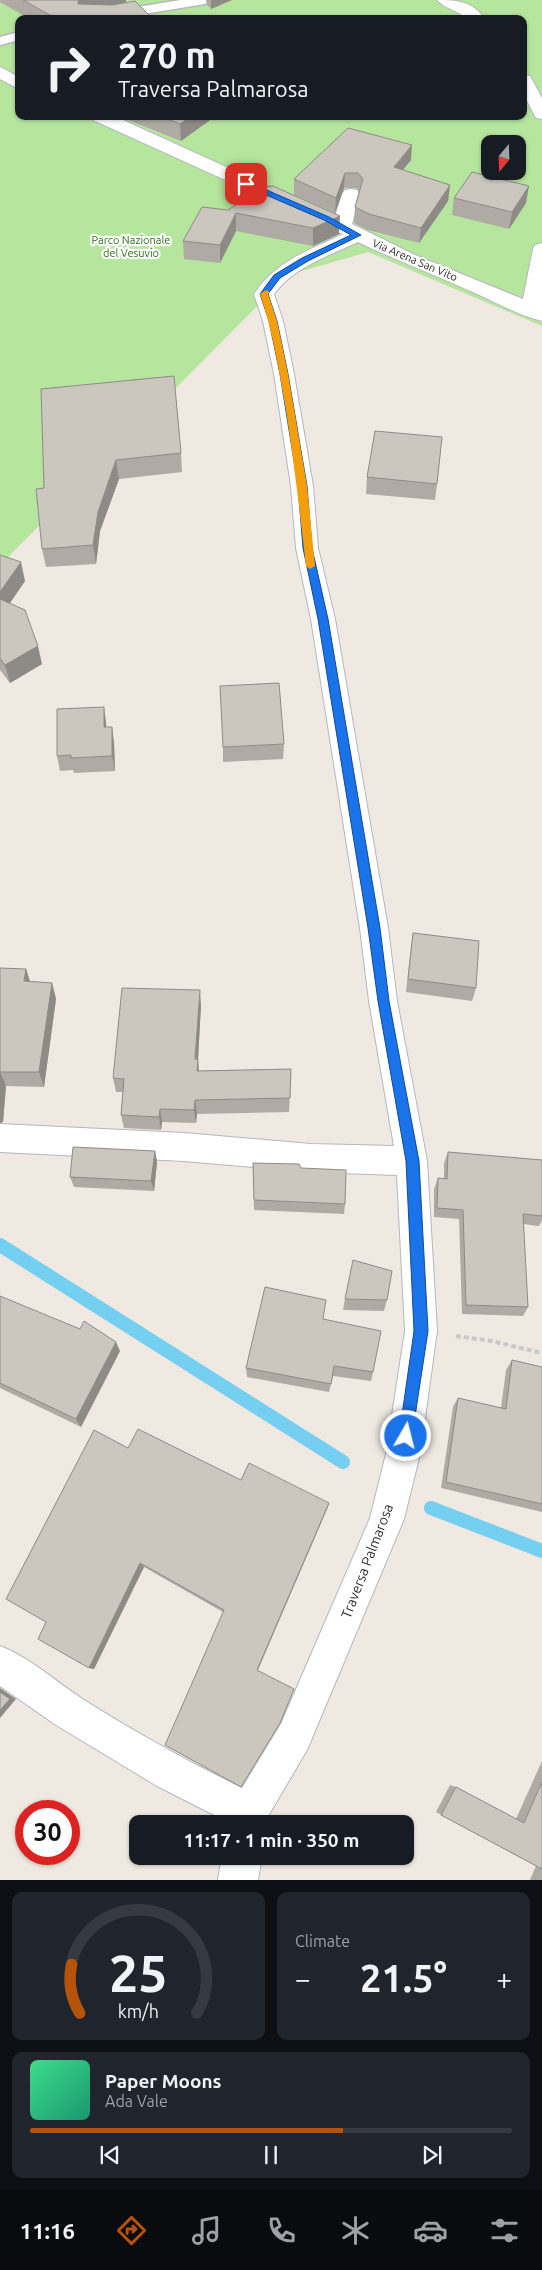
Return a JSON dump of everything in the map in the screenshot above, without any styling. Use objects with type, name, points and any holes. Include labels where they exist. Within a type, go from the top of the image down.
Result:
[{"type":"street","points":[[445,0],[465,8],[473,15]]},
{"type":"street","points":[[0,72],[15,81]]},
{"type":"street","points":[[527,86],[542,114]]},
{"type":"street","name":"Via Arena San Vito","points":[[108,120],[536,313]]},
{"type":"street","points":[[334,223],[351,194]]},
{"type":"street","name":"Traversa Palmarosa","points":[[250,1815],[294,1737],[387,1519],[403,1454],[421,1331],[412,1161],[384,1001],[374,928],[323,619],[307,548],[302,486],[284,374],[273,321],[264,294],[277,277],[305,259],[334,223]]},
{"type":"street","points":[[536,313],[542,249]]},
{"type":"street","points":[[0,1138],[184,1147],[311,1158],[412,1161]]},
{"type":"street","points":[[0,1664],[69,1712],[243,1815]]},
{"type":"street","points":[[238,1880],[240,1865]]},
{"type":"lane","points":[[112,15],[205,0]]},
{"type":"lane","points":[[0,41],[15,37]]},
{"type":"path","points":[[421,1331],[491,1341],[542,1353]]},
{"type":"green space","name":"Parco Nazionale del Vesuvio","points":[[0,0],[542,0],[542,326],[368,252],[288,275],[0,565]]},
{"type":"building","points":[[23,0],[80,0],[78,4],[112,5],[135,1],[149,15],[50,15]]},
{"type":"building","points":[[170,120],[186,120],[180,124]]},
{"type":"building","points":[[348,128],[412,145],[394,167],[450,185],[421,228],[369,214],[355,207],[363,179],[358,173],[345,173],[336,198],[294,179]]},
{"type":"building","points":[[472,172],[481,174],[481,180],[505,180],[529,186],[512,212],[454,198]]},
{"type":"building","points":[[273,186],[340,216],[313,228],[236,213],[220,245],[183,241],[202,207],[228,210],[263,187]]},
{"type":"building","points":[[174,376],[181,453],[116,460],[98,512],[93,545],[42,549],[36,489],[44,488],[41,389]]},
{"type":"building","points":[[375,431],[442,437],[437,484],[367,477]]},
{"type":"building","points":[[0,555],[21,562],[0,592]]},
{"type":"building","points":[[0,599],[25,610],[38,646],[5,665],[0,658]]},
{"type":"building","points":[[279,683],[284,744],[223,747],[220,686]]},
{"type":"building","points":[[104,707],[104,727],[112,727],[112,756],[71,758],[71,755],[57,756],[57,709]]},
{"type":"building","points":[[413,933],[479,941],[476,988],[408,979]]},
{"type":"building","points":[[0,968],[26,969],[24,981],[52,983],[39,1072],[0,1072]]},
{"type":"building","points":[[122,988],[200,990],[195,1059],[198,1059],[197,1071],[291,1069],[290,1098],[195,1100],[194,1110],[160,1109],[159,1117],[121,1115],[124,1079],[113,1078]]},
{"type":"building","points":[[73,1147],[155,1151],[151,1181],[70,1177]]},
{"type":"building","points":[[448,1152],[542,1160],[542,1216],[523,1214],[528,1307],[466,1305],[463,1210],[437,1208],[438,1178],[447,1179]]},
{"type":"building","points":[[253,1163],[299,1164],[301,1168],[346,1170],[345,1204],[254,1200]]},
{"type":"building","points":[[353,1260],[392,1271],[387,1300],[345,1299]]},
{"type":"building","points":[[265,1287],[326,1300],[323,1319],[381,1331],[373,1372],[334,1366],[331,1384],[246,1368]]},
{"type":"building","points":[[0,1296],[80,1329],[84,1321],[116,1342],[76,1419],[0,1383]]},
{"type":"building","points":[[512,1360],[542,1367],[542,1504],[446,1482],[458,1398],[506,1409]]},
{"type":"building","points":[[138,1429],[241,1480],[249,1463],[329,1503],[257,1670],[294,1689],[280,1723],[241,1787],[165,1745],[224,1610],[140,1563],[89,1668],[38,1639],[46,1622],[6,1599],[94,1430],[128,1448]]},
{"type":"building","points":[[0,1692],[10,1699],[0,1710]]},
{"type":"building","points":[[542,1782],[542,1869],[441,1815],[456,1787],[524,1823]]},
{"type":"waterway","points":[[0,1245],[343,1462]]},
{"type":"waterway","points":[[431,1508],[542,1551]]},
{"type":"slow traffic","points":[[266,292],[264,294],[273,321],[284,374],[302,486],[310,566]]},
{"type":"route","points":[[246,184],[326,218],[357,235],[305,259],[277,277],[264,294],[273,321],[284,374],[302,486],[307,548],[323,619],[374,928],[384,1001],[412,1161],[421,1331],[406,1436]]}]
